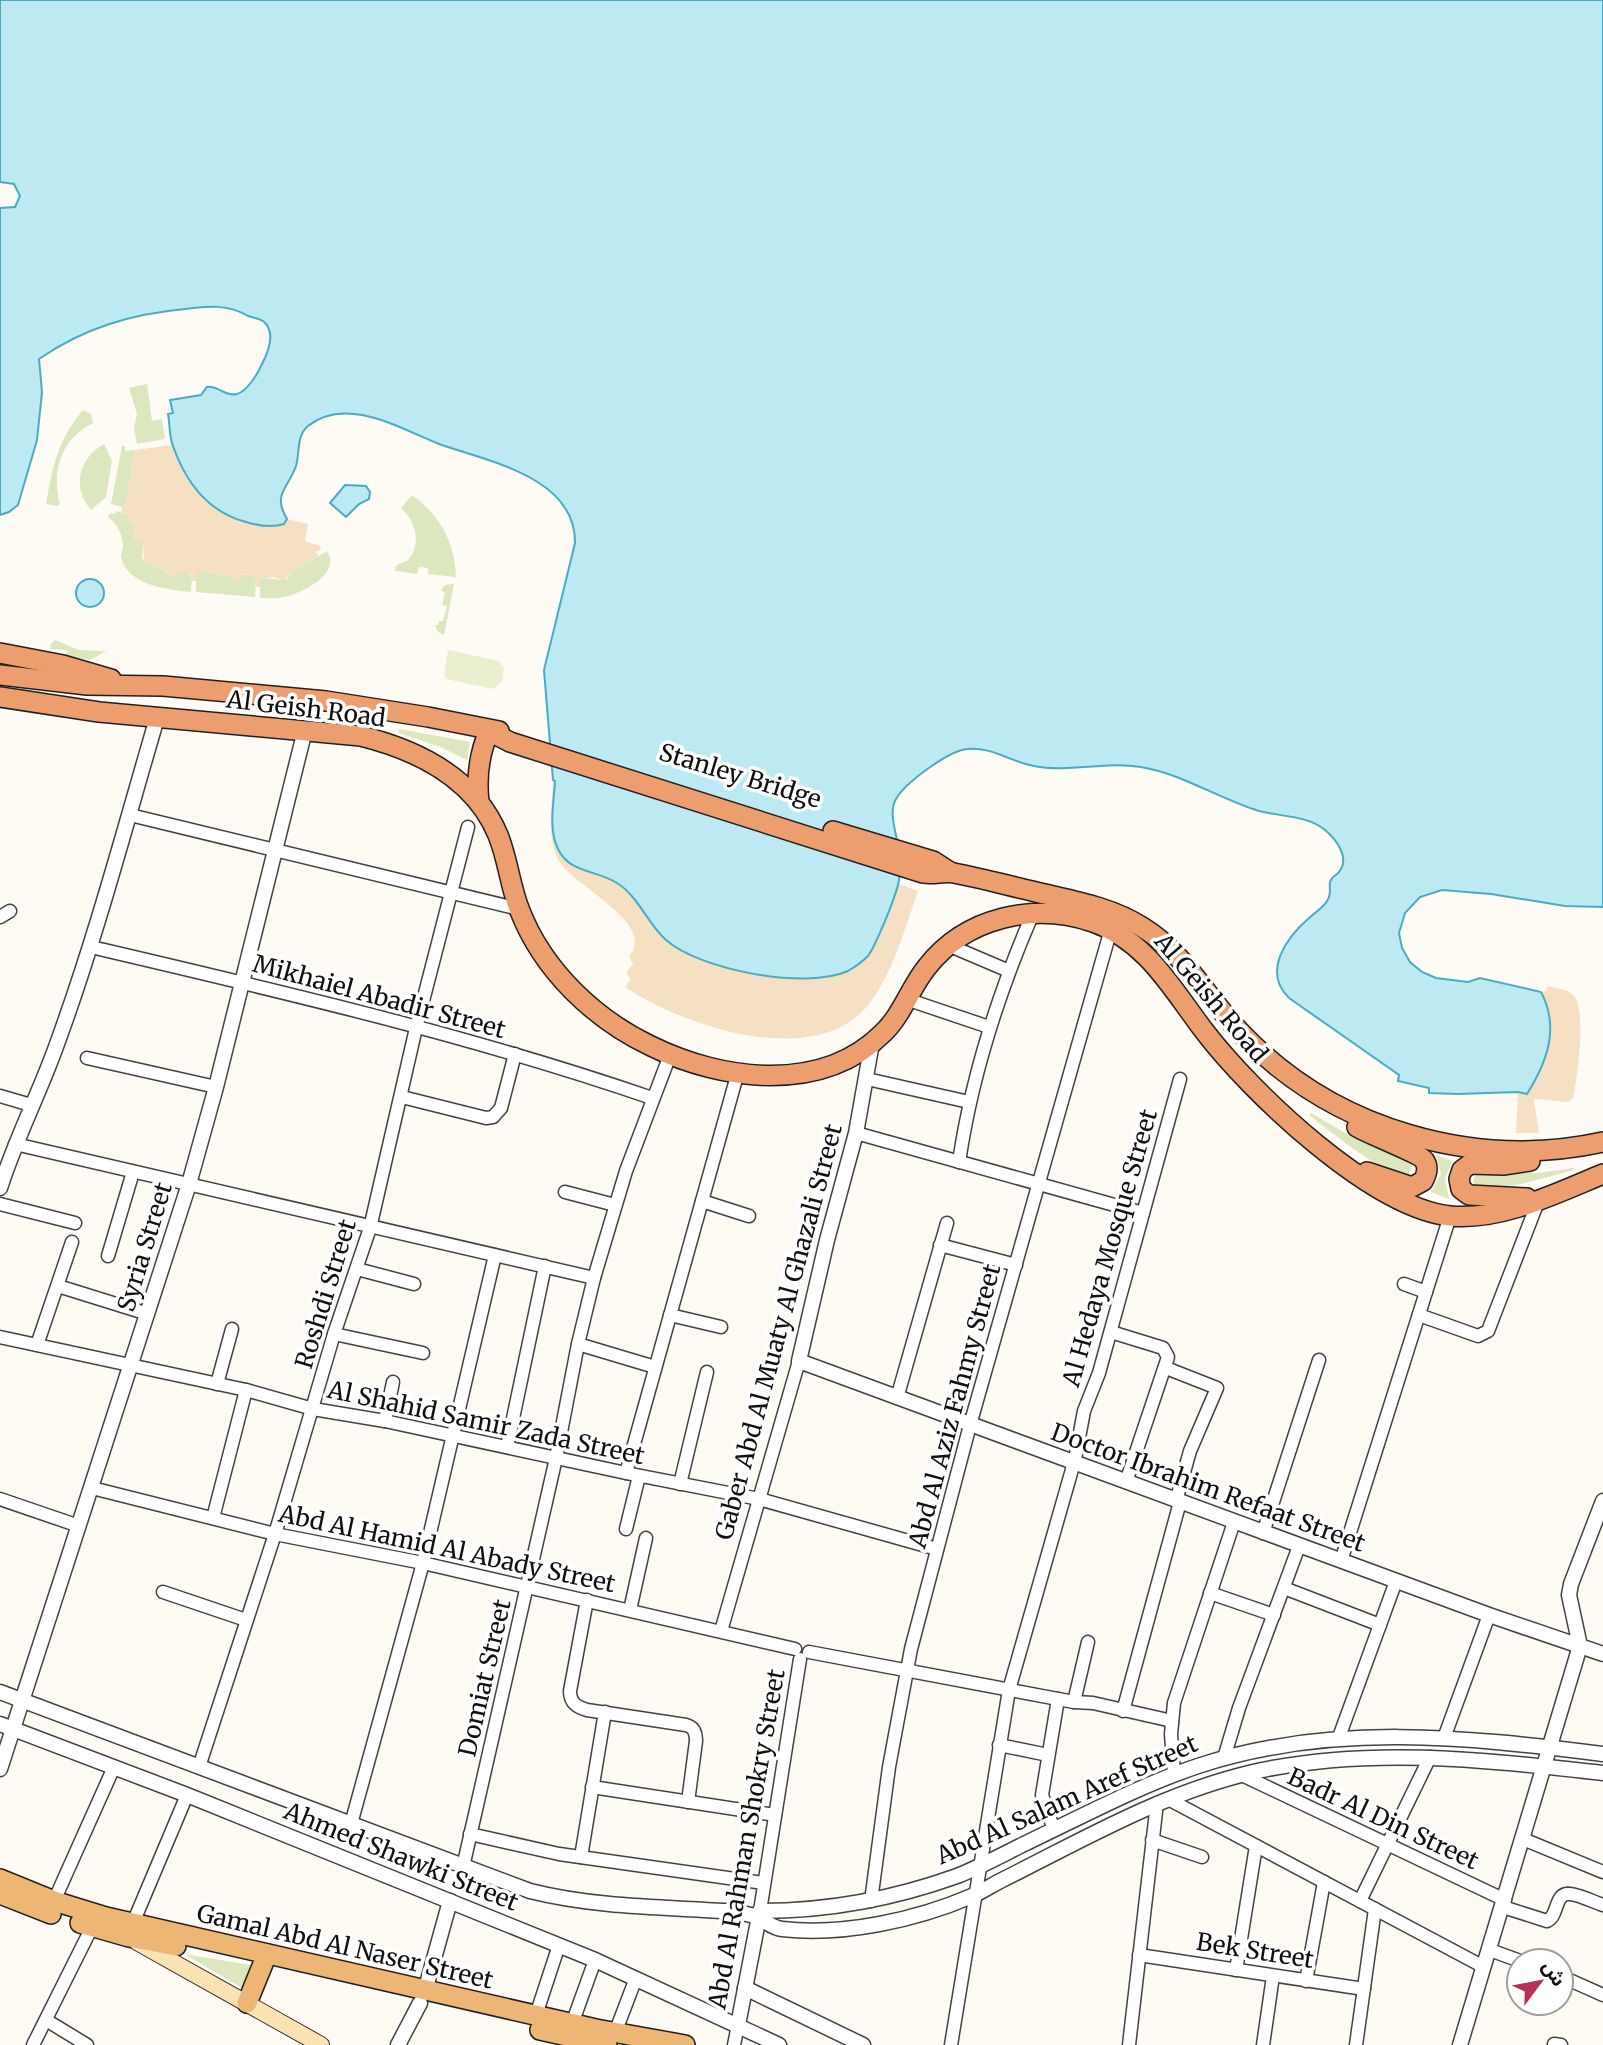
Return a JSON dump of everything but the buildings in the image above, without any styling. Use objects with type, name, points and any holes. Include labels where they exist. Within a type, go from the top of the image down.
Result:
[{"type":"highway","points":[[0,653],[63,665],[129,684]]},
{"type":"highway","name":"Al Geish Road","points":[[7,676],[87,685],[129,684],[326,701],[441,719],[511,737]]},
{"type":"highway","name":"Al Geish Road","points":[[0,697],[99,712],[361,736],[392,743],[421,756],[448,773],[479,802],[497,832],[519,909],[544,956],[580,997],[612,1024],[670,1055],[738,1072],[779,1076],[819,1070],[856,1054],[872,1043],[892,1023],[927,967],[963,934],[988,922],[1015,915],[1062,915],[1111,929],[1133,942],[1161,971],[1207,1035],[1245,1079],[1346,1168],[1407,1202],[1450,1216],[1480,1214],[1510,1209],[1603,1174]]},
{"type":"highway","points":[[479,802],[480,756],[489,731]]},
{"type":"highway","name":"Stanley Bridge","points":[[511,737],[923,873],[952,873]]},
{"type":"highway","name":"Al Geish Road","points":[[952,873],[1073,901],[1120,915],[1141,925],[1161,939],[1178,956],[1245,1038],[1286,1073],[1320,1096],[1380,1125],[1432,1141],[1485,1150],[1561,1150],[1603,1142]]},
{"type":"highway","points":[[1320,1096],[1342,1116],[1368,1133],[1422,1157],[1427,1173],[1420,1184],[1407,1187],[1379,1175],[1346,1168]]},
{"type":"highway","points":[[1539,1199],[1469,1195],[1461,1189],[1460,1174],[1470,1164],[1515,1164],[1561,1150]]},
{"type":"main road","name":"Gamal Abd Al Naser Street","points":[[0,1880],[131,1930]]},
{"type":"main road","name":"Gamal Abd Al Naser Street","points":[[0,1894],[92,1927],[131,1930],[265,1959],[573,2036],[685,2045]]},
{"type":"main road","points":[[131,1930],[313,2043]]},
{"type":"main road","points":[[247,2003],[265,1959]]},
{"type":"main road","name":"Gamal Abd Al Naser Street","points":[[423,1997],[536,2015],[573,2036]]},
{"type":"street","points":[[1,1184],[56,1047],[91,947],[157,718]]},
{"type":"street","name":"Syria Street","points":[[0,1769],[7,1726],[23,1700],[189,1184],[243,983],[305,730]]},
{"type":"street","points":[[130,815],[519,909]]},
{"type":"street","name":"Roshdi Street","points":[[199,1767],[275,1534],[334,1334],[370,1228],[416,1028],[468,827]]},
{"type":"street","points":[[959,1162],[969,1102],[989,1027],[1033,914]]},
{"type":"street","name":"Abd Al Aziz Fahmy Street","points":[[871,1901],[891,1754],[906,1671],[970,1425],[1111,929]]},
{"type":"street","points":[[948,945],[1009,971]]},
{"type":"street","name":"Mikhaiel Abadir Street","points":[[91,947],[243,983],[515,1054],[652,1098]]},
{"type":"street","points":[[906,999],[989,1027]]},
{"type":"street","name":"Gaber Abd Al Muaty Al Ghazali Street","points":[[721,1631],[799,1361],[827,1240],[856,1133],[872,1043]]},
{"type":"street","points":[[402,1097],[485,1118],[494,1117],[501,1108],[515,1054]]},
{"type":"street","name":"Domiat Street","points":[[463,1867],[594,1278],[615,1205],[670,1055]]},
{"type":"street","points":[[87,1058],[216,1087]]},
{"type":"street","points":[[626,1473],[738,1072]]},
{"type":"street","points":[[867,1079],[969,1102]]},
{"type":"street","name":"Al Hedaya Mosque Street","points":[[951,2045],[1009,1690],[1073,1463],[1084,1411],[1111,1332],[1180,1079]]},
{"type":"street","points":[[0,1096],[31,1105]]},
{"type":"street","points":[[856,1133],[1143,1213]]},
{"type":"street","points":[[15,1144],[594,1278]]},
{"type":"street","points":[[108,1256],[133,1172]]},
{"type":"street","points":[[565,1192],[615,1205]]},
{"type":"street","points":[[1419,1315],[1478,1336],[1485,1334],[1490,1328],[1539,1199]]},
{"type":"street","points":[[702,1201],[749,1216]]},
{"type":"street","points":[[0,1205],[75,1223]]},
{"type":"street","points":[[1341,1562],[1450,1216]]},
{"type":"street","points":[[897,1398],[947,1223]]},
{"type":"street","points":[[37,1345],[72,1242]]},
{"type":"street","points":[[940,1245],[1016,1265]]},
{"type":"street","points":[[351,1824],[423,1563],[495,1255]]},
{"type":"street","points":[[507,1447],[545,1266]]},
{"type":"street","points":[[357,1269],[414,1284]]},
{"type":"street","points":[[1404,1284],[1426,1292]]},
{"type":"street","points":[[58,1286],[148,1314]]},
{"type":"street","points":[[670,1315],[720,1327]]},
{"type":"street","points":[[218,1384],[232,1329]]},
{"type":"street","points":[[1111,1332],[1165,1350],[1168,1357],[1126,1482]]},
{"type":"street","points":[[334,1334],[423,1353]]},
{"type":"street","name":"Al Shahid Samir Zada Street","points":[[0,1337],[246,1390],[313,1409],[385,1420],[639,1476],[759,1499],[937,1549]]},
{"type":"street","points":[[578,1345],[656,1367]]},
{"type":"street","points":[[1263,1533],[1319,1360]]},
{"type":"street","name":"Doctor Ibrahim Refaat Street","points":[[799,1361],[1341,1562],[1603,1654]]},
{"type":"street","points":[[1123,1711],[1190,1451],[1217,1388],[1166,1368]]},
{"type":"street","points":[[680,1484],[707,1372]]},
{"type":"street","points":[[385,1420],[393,1382]]},
{"type":"street","points":[[212,1518],[246,1390]]},
{"type":"street","points":[[626,1529],[639,1476]]},
{"type":"street","name":"Abd Al Hamid Al Abady Street","points":[[92,1488],[275,1534],[423,1563],[587,1600],[721,1631],[801,1653],[1074,1702],[1093,1703],[1172,1721]]},
{"type":"street","points":[[0,1499],[79,1526]]},
{"type":"street","points":[[1460,2045],[1580,1646],[1569,1595],[1603,1501]]},
{"type":"street","points":[[1174,1774],[1172,1721],[1179,1686],[1234,1522]]},
{"type":"street","points":[[630,1610],[646,1538]]},
{"type":"street","points":[[1224,1758],[1239,1708],[1299,1546]]},
{"type":"street","points":[[1339,1737],[1396,1581]]},
{"type":"street","points":[[1284,1588],[1380,1625]]},
{"type":"street","points":[[163,1592],[246,1620]]},
{"type":"street","points":[[1210,1593],[1274,1615]]},
{"type":"street","points":[[587,1600],[570,1696],[578,1707],[692,1728],[696,1741],[688,1802]]},
{"type":"street","points":[[1444,1738],[1489,1615]]},
{"type":"street","points":[[1074,1702],[1088,1642]]},
{"type":"street","name":"Abd Al Rahman Shokry Street","points":[[738,2025],[759,1915],[801,1653]]},
{"type":"street","name":"Ahmed Shawki Street","points":[[0,1692],[530,1891],[572,1900],[759,1915]]},
{"type":"street","points":[[1054,1830],[1042,1795],[1058,1699]]},
{"type":"street","points":[[581,1857],[605,1712]]},
{"type":"street","name":"Ahmed Shawki Street","points":[[7,1726],[187,1795],[559,1945],[779,2045]]},
{"type":"street","name":"Abd Al Salam Aref Street","points":[[759,1915],[818,1910],[903,1894],[959,1875],[1174,1774],[1264,1748],[1339,1737],[1409,1735],[1603,1754]]},
{"type":"street","points":[[999,1745],[1048,1755]]},
{"type":"street","points":[[1360,1901],[1430,1757]]},
{"type":"street","name":"Abd Al Salam Aref Street","points":[[759,1915],[778,1929],[799,1931],[885,1923],[920,1915],[976,1894],[1162,1801],[1242,1775],[1280,1767],[1336,1760],[1430,1757],[1603,1773]]},
{"type":"street","points":[[54,1901],[114,1767]]},
{"type":"street","name":"Badr Al Din Street","points":[[1242,1775],[1504,1903],[1547,1921],[1554,1916],[1558,1901],[1564,1894],[1603,1905]]},
{"type":"street","points":[[592,1787],[775,1815]]},
{"type":"street","points":[[131,1930],[187,1795]]},
{"type":"street","points":[[1129,2045],[1152,1840],[1162,1801],[1256,1846],[1485,1967]]},
{"type":"street","points":[[470,1834],[581,1857],[764,1883]]},
{"type":"street","points":[[1523,1839],[1603,1872]]},
{"type":"street","points":[[1152,1840],[1202,1857]]},
{"type":"street","points":[[1236,1970],[1256,1846]]},
{"type":"street","points":[[1306,1981],[1324,1882]]},
{"type":"street","points":[[398,2045],[423,1997],[450,1900]]},
{"type":"street","points":[[1356,2045],[1376,1909]]},
{"type":"street","points":[[33,2045],[92,1927]]},
{"type":"street","points":[[536,2015],[559,1945]]},
{"type":"street","points":[[1490,1950],[1505,1956]]},
{"type":"street","name":"Bek Street","points":[[1139,1955],[1364,1989]]},
{"type":"street","points":[[573,2036],[595,1960]]},
{"type":"street","points":[[1263,2045],[1273,1976]]},
{"type":"street","points":[[611,2039],[636,1978]]},
{"type":"street","points":[[1575,1982],[1603,1995]]},
{"type":"street","points":[[745,1988],[863,2045]]},
{"type":"street","points":[[46,2020],[87,2045]]},
{"type":"street","points":[[734,2045],[738,2025]]},
{"type":"green space","points":[[147,384],[152,421],[162,419],[165,439],[137,444],[134,428],[137,414],[129,388]]},
{"type":"green space","points":[[83,410],[91,414],[93,423],[73,438],[61,457],[57,480],[60,504],[46,504],[62,443]]},
{"type":"green space","points":[[104,444],[112,461],[106,497],[91,510],[81,492],[81,474],[89,457]]},
{"type":"green space","points":[[122,446],[125,446],[125,451],[135,450],[126,504],[123,507],[111,504]]},
{"type":"green space","points":[[412,495],[431,511],[444,531],[453,553],[456,577],[428,574],[428,568],[419,567],[417,574],[395,571],[396,566],[409,559],[415,546],[413,525],[401,508]]},
{"type":"green space","points":[[116,511],[126,514],[135,528],[133,538],[143,543],[142,558],[146,563],[158,566],[169,575],[181,571],[189,573],[192,578],[191,592],[149,584],[131,574],[124,566],[121,556],[121,533],[108,517]]},
{"type":"green space","points":[[327,551],[329,567],[320,580],[285,597],[260,598],[260,579],[287,579],[291,572]]},
{"type":"green space","points":[[199,571],[228,575],[235,582],[242,575],[251,575],[256,579],[255,597],[196,592],[196,574]]},
{"type":"green space","points":[[454,584],[444,635],[438,632],[435,625],[443,621],[447,606],[442,605],[445,593],[441,590],[445,585]]},
{"type":"green space","points":[[55,640],[79,650],[106,651],[90,660],[66,656],[67,650],[51,649],[50,645]]},
{"type":"green space","points":[[448,650],[499,661],[504,668],[502,682],[493,689],[446,679],[444,675]]},
{"type":"green space","points":[[399,729],[470,742],[467,760],[441,747],[398,733]]},
{"type":"green space","points":[[1311,1113],[1354,1138],[1406,1158],[1412,1164],[1410,1173],[1402,1176],[1378,1165],[1309,1115]]},
{"type":"green space","points":[[1436,1155],[1452,1161],[1445,1179],[1449,1199],[1431,1192],[1441,1174]]},
{"type":"green space","points":[[1574,1170],[1521,1184],[1482,1190],[1476,1188],[1473,1181],[1477,1172],[1538,1173]]},
{"type":"green space","points":[[184,1954],[256,1966],[249,1992]]},
{"type":"sand","points":[[172,445],[196,488],[216,508],[228,516],[262,526],[279,525],[287,519],[308,524],[305,541],[320,546],[321,549],[316,552],[318,556],[291,572],[284,581],[273,577],[260,579],[260,587],[256,587],[256,579],[248,574],[242,575],[235,582],[228,575],[201,571],[196,574],[196,581],[192,581],[191,575],[186,572],[171,576],[158,566],[144,562],[143,543],[133,539],[135,528],[128,522],[126,514],[121,512],[126,504],[135,450]]},
{"type":"sand","points":[[553,780],[553,824],[557,848],[583,869],[613,881],[626,890],[654,927],[673,945],[719,965],[744,971],[866,957],[872,949],[899,884],[918,891],[896,954],[873,999],[863,1011],[839,1028],[810,1037],[778,1038],[744,1035],[710,1026],[678,1015],[625,987],[631,979],[626,973],[633,964],[629,956],[635,944],[632,931],[623,918],[567,871],[559,861],[551,832]]},
{"type":"sand","points":[[1548,986],[1569,992],[1578,1004],[1580,1046],[1573,1099],[1568,1102],[1534,1099],[1539,1133],[1516,1133],[1518,1092],[1527,1094],[1541,1070],[1549,1044],[1550,1019],[1541,992],[1546,991]]},
{"type":"water","points":[[0,0],[1603,0],[1603,907],[1565,906],[1491,894],[1442,890],[1420,897],[1405,913],[1399,933],[1402,948],[1410,962],[1422,972],[1436,978],[1468,982],[1480,978],[1541,992],[1550,1019],[1549,1044],[1540,1070],[1527,1094],[1429,1093],[1429,1088],[1398,1081],[1399,1075],[1289,998],[1281,988],[1278,977],[1280,956],[1292,935],[1329,898],[1330,880],[1342,868],[1343,862],[1338,844],[1318,825],[1294,817],[1259,811],[1172,775],[1141,767],[1114,765],[1047,768],[976,749],[949,755],[908,785],[896,799],[893,819],[899,848],[899,880],[876,941],[868,956],[858,964],[848,971],[829,976],[780,977],[727,968],[682,951],[659,933],[625,889],[609,879],[569,863],[555,841],[552,815],[555,781],[544,670],[575,543],[571,520],[561,502],[545,487],[503,465],[439,444],[374,418],[340,414],[323,417],[304,430],[296,466],[281,497],[287,519],[284,524],[256,525],[220,511],[200,494],[178,459],[170,435],[168,414],[173,413],[170,400],[201,395],[207,387],[237,394],[244,390],[259,370],[270,343],[270,331],[263,321],[233,309],[193,308],[127,319],[73,339],[39,359],[42,392],[37,440],[18,505],[0,515],[0,208],[15,207],[20,196],[14,184],[0,182]]},
{"type":"water","points":[[345,485],[366,486],[370,492],[369,499],[359,504],[346,517],[330,503]]},
{"type":"water","points":[[90,579],[100,583],[104,593],[100,603],[90,607],[80,603],[76,593],[80,583]]}]
